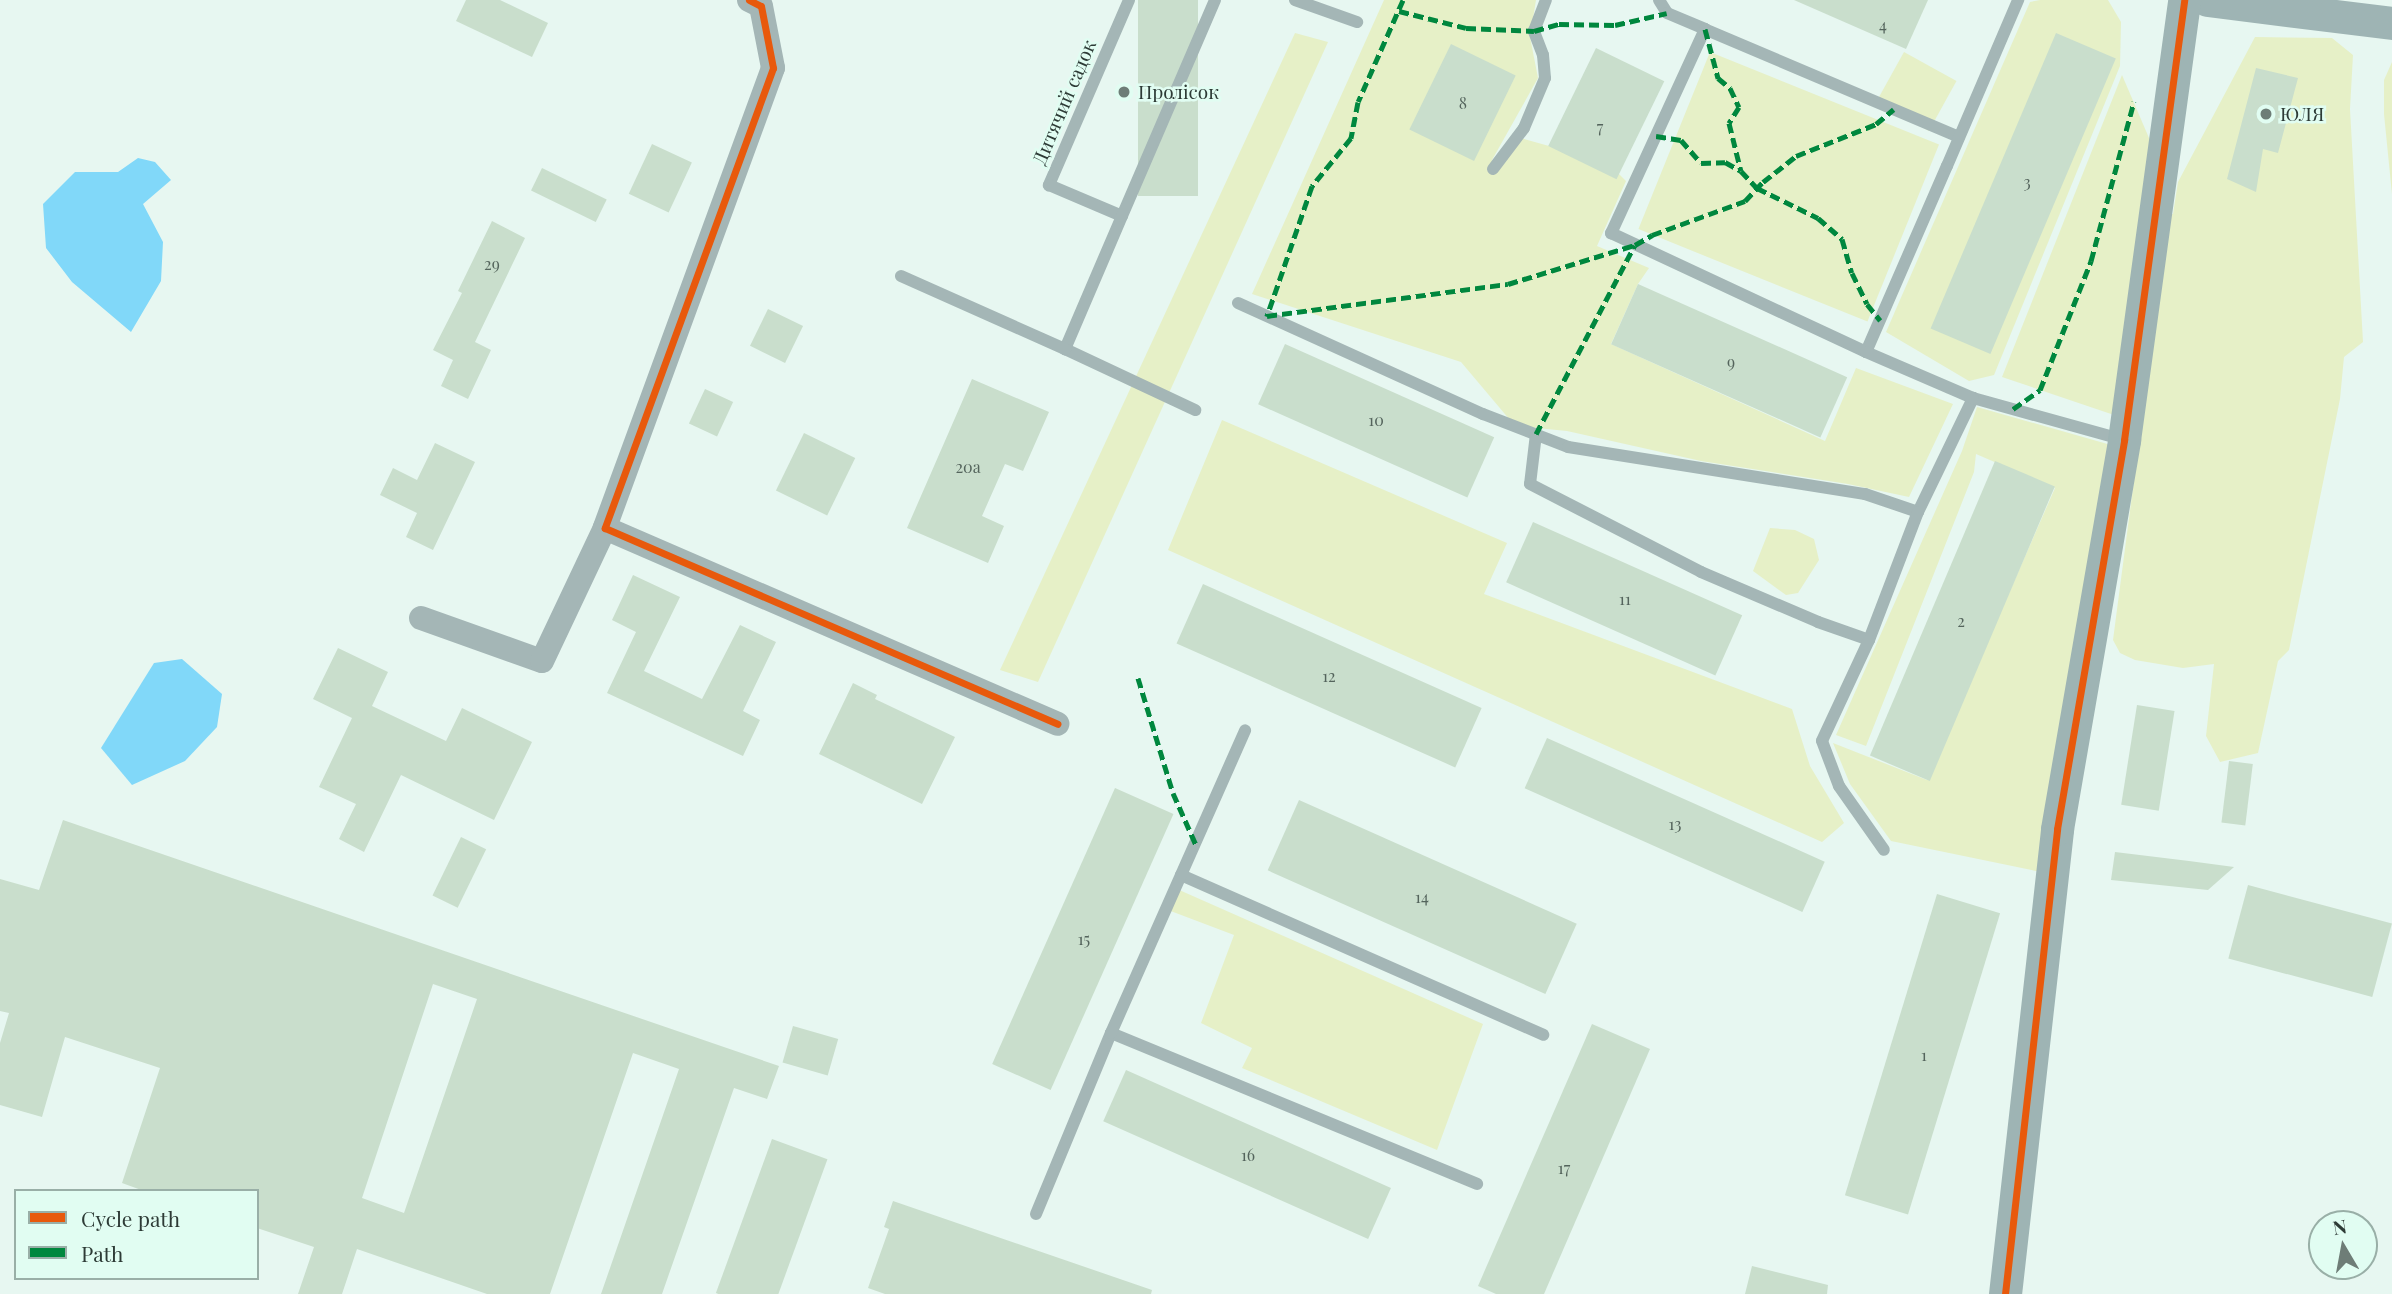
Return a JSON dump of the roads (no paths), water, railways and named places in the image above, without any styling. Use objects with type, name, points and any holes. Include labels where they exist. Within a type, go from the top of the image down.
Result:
[{"type":"street","points":[[421,618],[542,661],[606,528],[773,68],[761,6],[750,0]]},
{"type":"street","points":[[2005,1294],[2057,829],[2123,440],[2184,0]]},
{"type":"street","points":[[2207,0],[2392,23]]},
{"type":"street","points":[[606,528],[1057,724]]},
{"type":"lane","name":"Дитячий садок","points":[[1122,216],[1049,185],[1129,0]]},
{"type":"lane","points":[[1065,349],[1215,0]]},
{"type":"lane","points":[[1295,0],[1357,22]]},
{"type":"lane","points":[[1493,169],[1524,128],[1545,78],[1543,55],[1534,31],[1546,0]]},
{"type":"lane","points":[[1659,0],[1667,13],[1959,137]]},
{"type":"lane","points":[[1866,352],[2018,0]]},
{"type":"lane","points":[[1705,29],[1611,233],[1866,352],[1973,398],[2123,440]]},
{"type":"lane","points":[[901,276],[1195,410]]},
{"type":"lane","points":[[1238,303],[1483,414],[1568,447],[1865,494],[1918,512]]},
{"type":"lane","points":[[1884,850],[1839,786],[1822,741],[1869,640],[1918,512],[1973,398]]},
{"type":"lane","points":[[1536,434],[1530,484],[1701,572],[1818,622],[1869,640]]},
{"type":"lane","points":[[1036,1214],[1111,1033],[1245,730]]},
{"type":"lane","points":[[1181,875],[1543,1035]]},
{"type":"lane","points":[[1111,1033],[1478,1184]]},
{"type":"water","points":[[138,158],[155,162],[171,180],[143,204],[163,242],[161,281],[131,332],[72,282],[46,248],[43,204],[75,172],[118,172]]},
{"type":"water","points":[[182,659],[222,694],[217,727],[185,761],[132,785],[101,748],[154,663]]},
{"type":"place","name":"Пролісок","points":[[1124,92]]},
{"type":"place","name":"ЮЛЯ","points":[[2266,114]]}]
